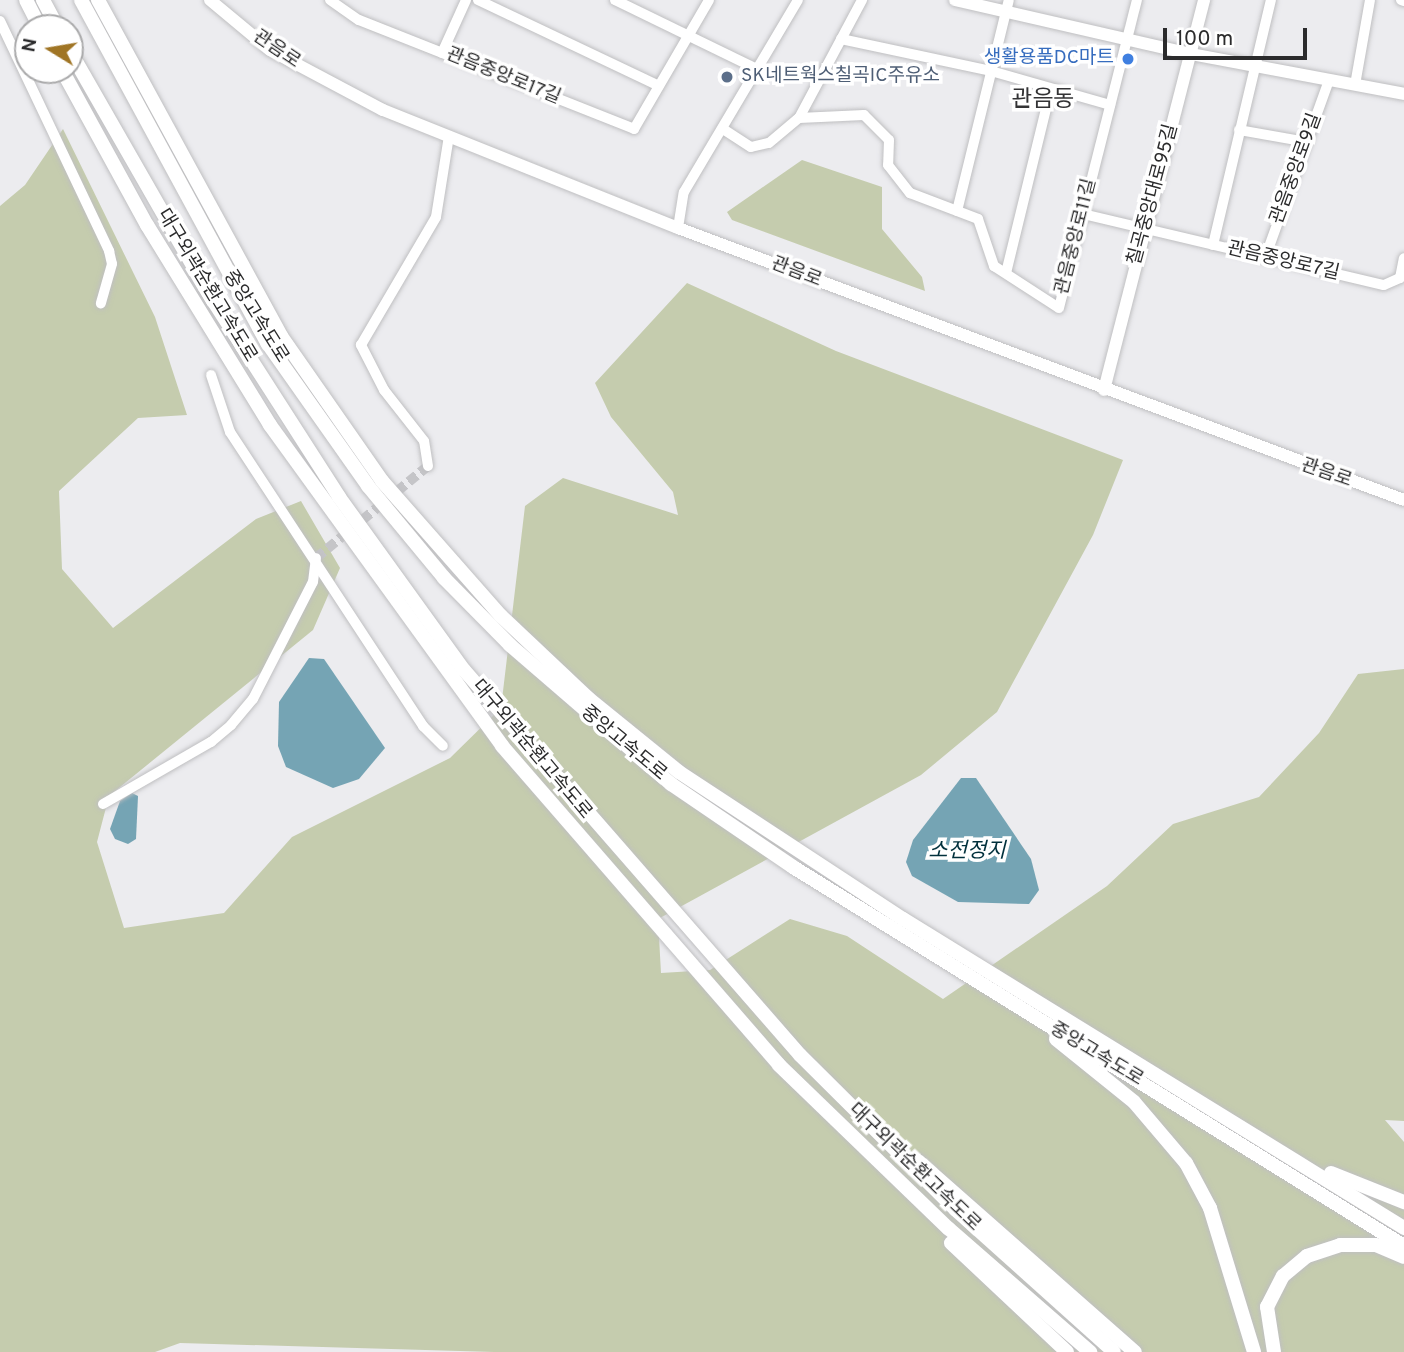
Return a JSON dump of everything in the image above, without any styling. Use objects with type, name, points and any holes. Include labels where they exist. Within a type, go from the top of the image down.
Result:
[{"type":"highway","name":"중앙고속도로","points":[[81,0],[268,344],[368,486],[444,578],[589,717],[671,784],[1014,1006],[1404,1245]]},
{"type":"highway","name":"중앙고속도로","points":[[97,0],[281,336],[382,481],[501,616],[588,698],[679,772],[903,919],[1404,1228]]},
{"type":"highway","name":"대구외곽순환고속도로","points":[[84,75],[251,359],[339,497],[464,670],[692,938],[859,1114],[1114,1352]]},
{"type":"highway","name":"대구외곽순환고속도로","points":[[70,84],[226,356],[443,670],[601,865],[820,1106],[1090,1352]]},
{"type":"highway","points":[[1014,1006],[1134,1102],[1186,1163],[1210,1208],[1254,1352]]},
{"type":"highway","points":[[820,1106],[864,1158],[1067,1352]]},
{"type":"highway","points":[[859,1114],[987,1217],[1135,1352]]},
{"type":"highway","points":[[1246,1130],[1360,1188],[1404,1202]]},
{"type":"highway","points":[[1274,1352],[1267,1307],[1283,1276],[1307,1256],[1340,1245],[1376,1245],[1404,1258]]},
{"type":"main road","name":"관음로","points":[[210,0],[281,56],[383,110],[678,228],[1104,390],[1404,500]]},
{"type":"main road","points":[[955,0],[1008,6],[1191,54],[1404,94]]},
{"type":"main road","name":"칠곡중앙대로95길","points":[[1104,390],[1204,0]]},
{"type":"street","name":"관음중앙로17길","points":[[330,0],[359,20],[634,129],[709,0]]},
{"type":"street","points":[[442,53],[466,0]]},
{"type":"street","points":[[478,0],[659,86]]},
{"type":"street","points":[[614,0],[690,34],[760,70]]},
{"type":"street","points":[[678,228],[684,192],[760,70],[798,0]]},
{"type":"street","points":[[723,129],[751,147],[769,143],[799,118],[862,0]]},
{"type":"street","name":"관음중앙로11길","points":[[799,118],[864,115],[890,139],[892,175],[910,192],[978,219],[986,250],[1006,273],[1059,308],[1137,0]]},
{"type":"street","points":[[1213,245],[1271,0]]},
{"type":"street","points":[[1355,85],[1370,0]]},
{"type":"street","points":[[957,211],[1008,6]]},
{"type":"street","points":[[0,21],[109,251],[112,264],[101,303]]},
{"type":"street","points":[[841,39],[991,71],[1110,105]]},
{"type":"street","name":"관음중앙로9길","points":[[1265,258],[1329,80]]},
{"type":"street","points":[[1006,273],[1051,89]]},
{"type":"street","points":[[1239,130],[1307,142]]},
{"type":"street","points":[[428,466],[424,441],[384,390],[361,345],[436,217],[449,136]]},
{"type":"street","name":"관음중앙로7길","points":[[1083,214],[1384,285],[1399,278],[1404,258]]},
{"type":"street","points":[[211,375],[230,432],[316,558],[402,694],[443,746]]},
{"type":"street","points":[[103,804],[211,742],[231,724],[253,698],[313,582],[316,558]]},
{"type":"green space","points":[[63,129],[155,317],[187,415],[138,418],[59,491],[62,569],[113,628],[256,519],[301,501],[340,568],[313,630],[109,796],[97,842],[124,928],[224,913],[292,837],[450,758],[501,708],[525,506],[563,478],[678,515],[673,492],[611,417],[595,383],[687,283],[836,351],[1123,460],[1093,535],[997,712],[921,775],[658,919],[661,973],[710,970],[790,919],[847,936],[943,999],[1107,886],[1173,824],[1259,797],[1319,733],[1358,674],[1404,669],[1404,1121],[1385,1120],[1404,1142],[1404,1352],[494,1352],[180,1343],[155,1352],[0,1352],[0,206],[25,185]]},
{"type":"green space","points":[[802,160],[882,187],[882,229],[922,277],[925,291],[732,220],[727,212]]},
{"type":"water","points":[[309,658],[324,659],[385,748],[359,779],[333,788],[286,767],[278,746],[279,702]]},
{"type":"water","name":"소전정지","points":[[961,778],[976,778],[1031,859],[1039,890],[1029,904],[958,902],[912,876],[906,862],[913,840]]},
{"type":"water","points":[[132,793],[138,796],[136,839],[128,844],[115,839],[110,829],[120,801]]},
{"type":"tunnel","points":[[316,558],[428,466]]},
{"type":"place","name":"생활용품DC마트","points":[[1128,59]]},
{"type":"place","name":"SK네트웍스칠곡IC주유소","points":[[727,77]]},
{"type":"district","name":"관음동","points":[[1043,101]]}]
